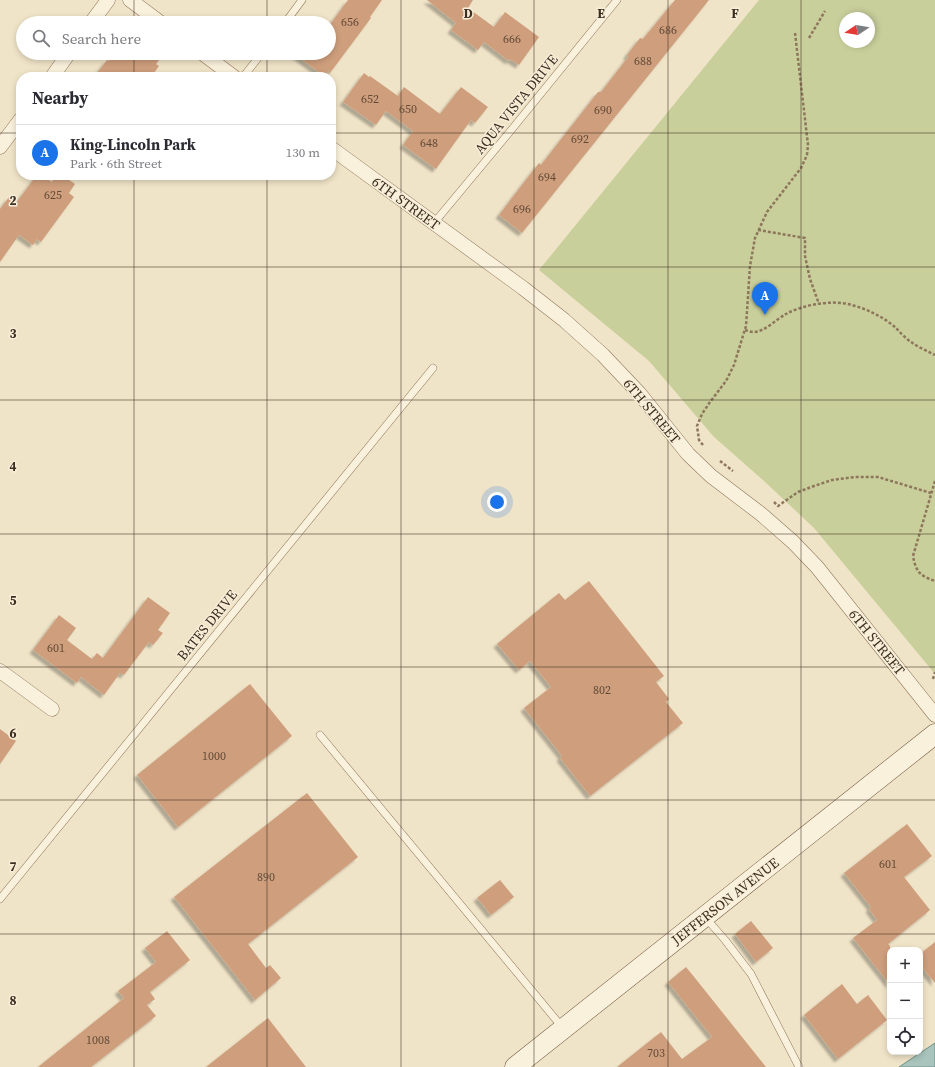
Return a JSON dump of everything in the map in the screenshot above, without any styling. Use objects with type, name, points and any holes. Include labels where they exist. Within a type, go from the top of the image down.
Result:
[{"type":"street","points":[[96,16],[108,0]]},
{"type":"street","points":[[130,0],[152,16]]},
{"type":"street","points":[[56,72],[64,60]]},
{"type":"street","points":[[211,60],[227,72]]},
{"type":"street","points":[[0,147],[16,126]]},
{"type":"street","name":"6TH STREET","points":[[336,152],[523,288],[564,320],[603,355],[639,393],[688,454],[711,476],[761,514],[793,542],[817,567],[935,715]]},
{"type":"street","points":[[0,671],[52,709]]},
{"type":"street","name":"JEFFERSON AVENUE","points":[[515,1067],[935,734]]},
{"type":"lane","points":[[290,16],[302,0]]},
{"type":"lane","name":"AQUA VISTA DRIVE","points":[[434,223],[617,0]]},
{"type":"lane","points":[[248,72],[257,60]]},
{"type":"lane","name":"BATES DRIVE","points":[[0,898],[433,368]]},
{"type":"lane","points":[[320,735],[564,1029]]},
{"type":"lane","points":[[705,917],[726,940],[751,974],[799,1067]]},
{"type":"path","points":[[808,38],[825,11]]},
{"type":"path","points":[[706,449],[699,440],[697,426],[702,414],[726,381],[734,365],[745,330],[750,266],[755,238],[767,212],[801,168],[807,155],[808,145],[796,33]]},
{"type":"path","points":[[758,230],[805,238],[805,256],[810,279],[819,304]]},
{"type":"path","points":[[745,330],[754,332],[761,330],[799,308],[830,302],[849,304],[863,308],[880,317],[911,342],[935,355]]},
{"type":"path","points":[[716,458],[735,472]]},
{"type":"path","points":[[772,501],[778,506],[798,492],[832,480],[855,477],[878,477],[931,493]]},
{"type":"path","points":[[935,481],[913,556],[915,567],[920,575],[935,581]]},
{"type":"path","points":[[933,679],[935,672]]},
{"type":"green space","points":[[759,0],[935,0],[935,674],[814,528],[714,437],[649,361],[539,270]]},
{"type":"water","points":[[935,1043],[935,1067],[899,1067],[917,1055],[923,1055],[923,1051]]},
{"type":"building","points":[[348,0],[382,0],[370,17],[371,18],[331,72],[329,72],[329,70],[327,72],[319,72],[302,60],[336,60],[336,16]]},
{"type":"building","points":[[427,0],[473,0],[468,8],[494,27],[505,12],[539,37],[519,65],[510,59],[509,61],[484,42],[478,50],[451,30],[456,23]]},
{"type":"building","points":[[675,0],[709,0],[522,233],[499,215],[539,163],[541,165],[598,92],[601,92],[628,57],[627,55],[640,38],[643,39]]},
{"type":"building","points":[[107,60],[159,60],[156,64],[159,66],[155,72],[98,72]]},
{"type":"building","points":[[364,73],[398,96],[404,87],[440,114],[461,87],[488,107],[475,123],[471,120],[436,169],[403,145],[413,131],[386,111],[376,125],[343,102]]},
{"type":"building","points":[[33,180],[49,180],[52,182],[53,180],[69,180],[75,184],[69,193],[74,197],[41,242],[37,239],[33,245],[19,235],[0,262],[0,209],[9,197],[16,203]]},
{"type":"building","points":[[589,581],[664,676],[656,682],[669,699],[666,702],[683,723],[590,796],[560,758],[562,756],[524,708],[551,687],[530,661],[519,670],[497,644],[559,593],[565,600]]},
{"type":"building","points":[[148,597],[170,613],[158,630],[163,633],[153,645],[149,642],[124,675],[120,673],[104,695],[81,677],[77,683],[33,650],[59,615],[76,628],[67,640],[92,659],[97,653],[103,658]]},
{"type":"building","points":[[250,684],[292,736],[178,827],[137,775]]},
{"type":"building","points":[[0,729],[16,741],[0,764]]},
{"type":"building","points":[[307,793],[358,857],[248,944],[266,968],[270,965],[281,978],[255,1000],[174,897]]},
{"type":"building","points":[[907,824],[932,856],[904,877],[930,910],[888,944],[890,947],[887,947],[887,981],[853,938],[877,920],[869,909],[871,907],[844,873]]},
{"type":"building","points":[[500,880],[514,897],[491,915],[477,898]]},
{"type":"building","points":[[751,921],[773,948],[756,962],[735,934]]},
{"type":"building","points":[[167,931],[190,960],[150,992],[155,999],[147,1005],[156,1016],[91,1067],[38,1067],[124,998],[118,991],[156,962],[145,948]]},
{"type":"building","points":[[935,942],[935,983],[923,969],[923,952]]},
{"type":"building","points":[[686,967],[766,1067],[617,1067],[661,1032],[682,1059],[712,1037],[668,982]]},
{"type":"building","points":[[842,984],[857,1004],[868,995],[887,1020],[838,1059],[804,1015]]},
{"type":"building","points":[[268,1018],[306,1067],[206,1067]]},
{"type":"place","name":"King-Lincoln Park","points":[[765,315]]}]
